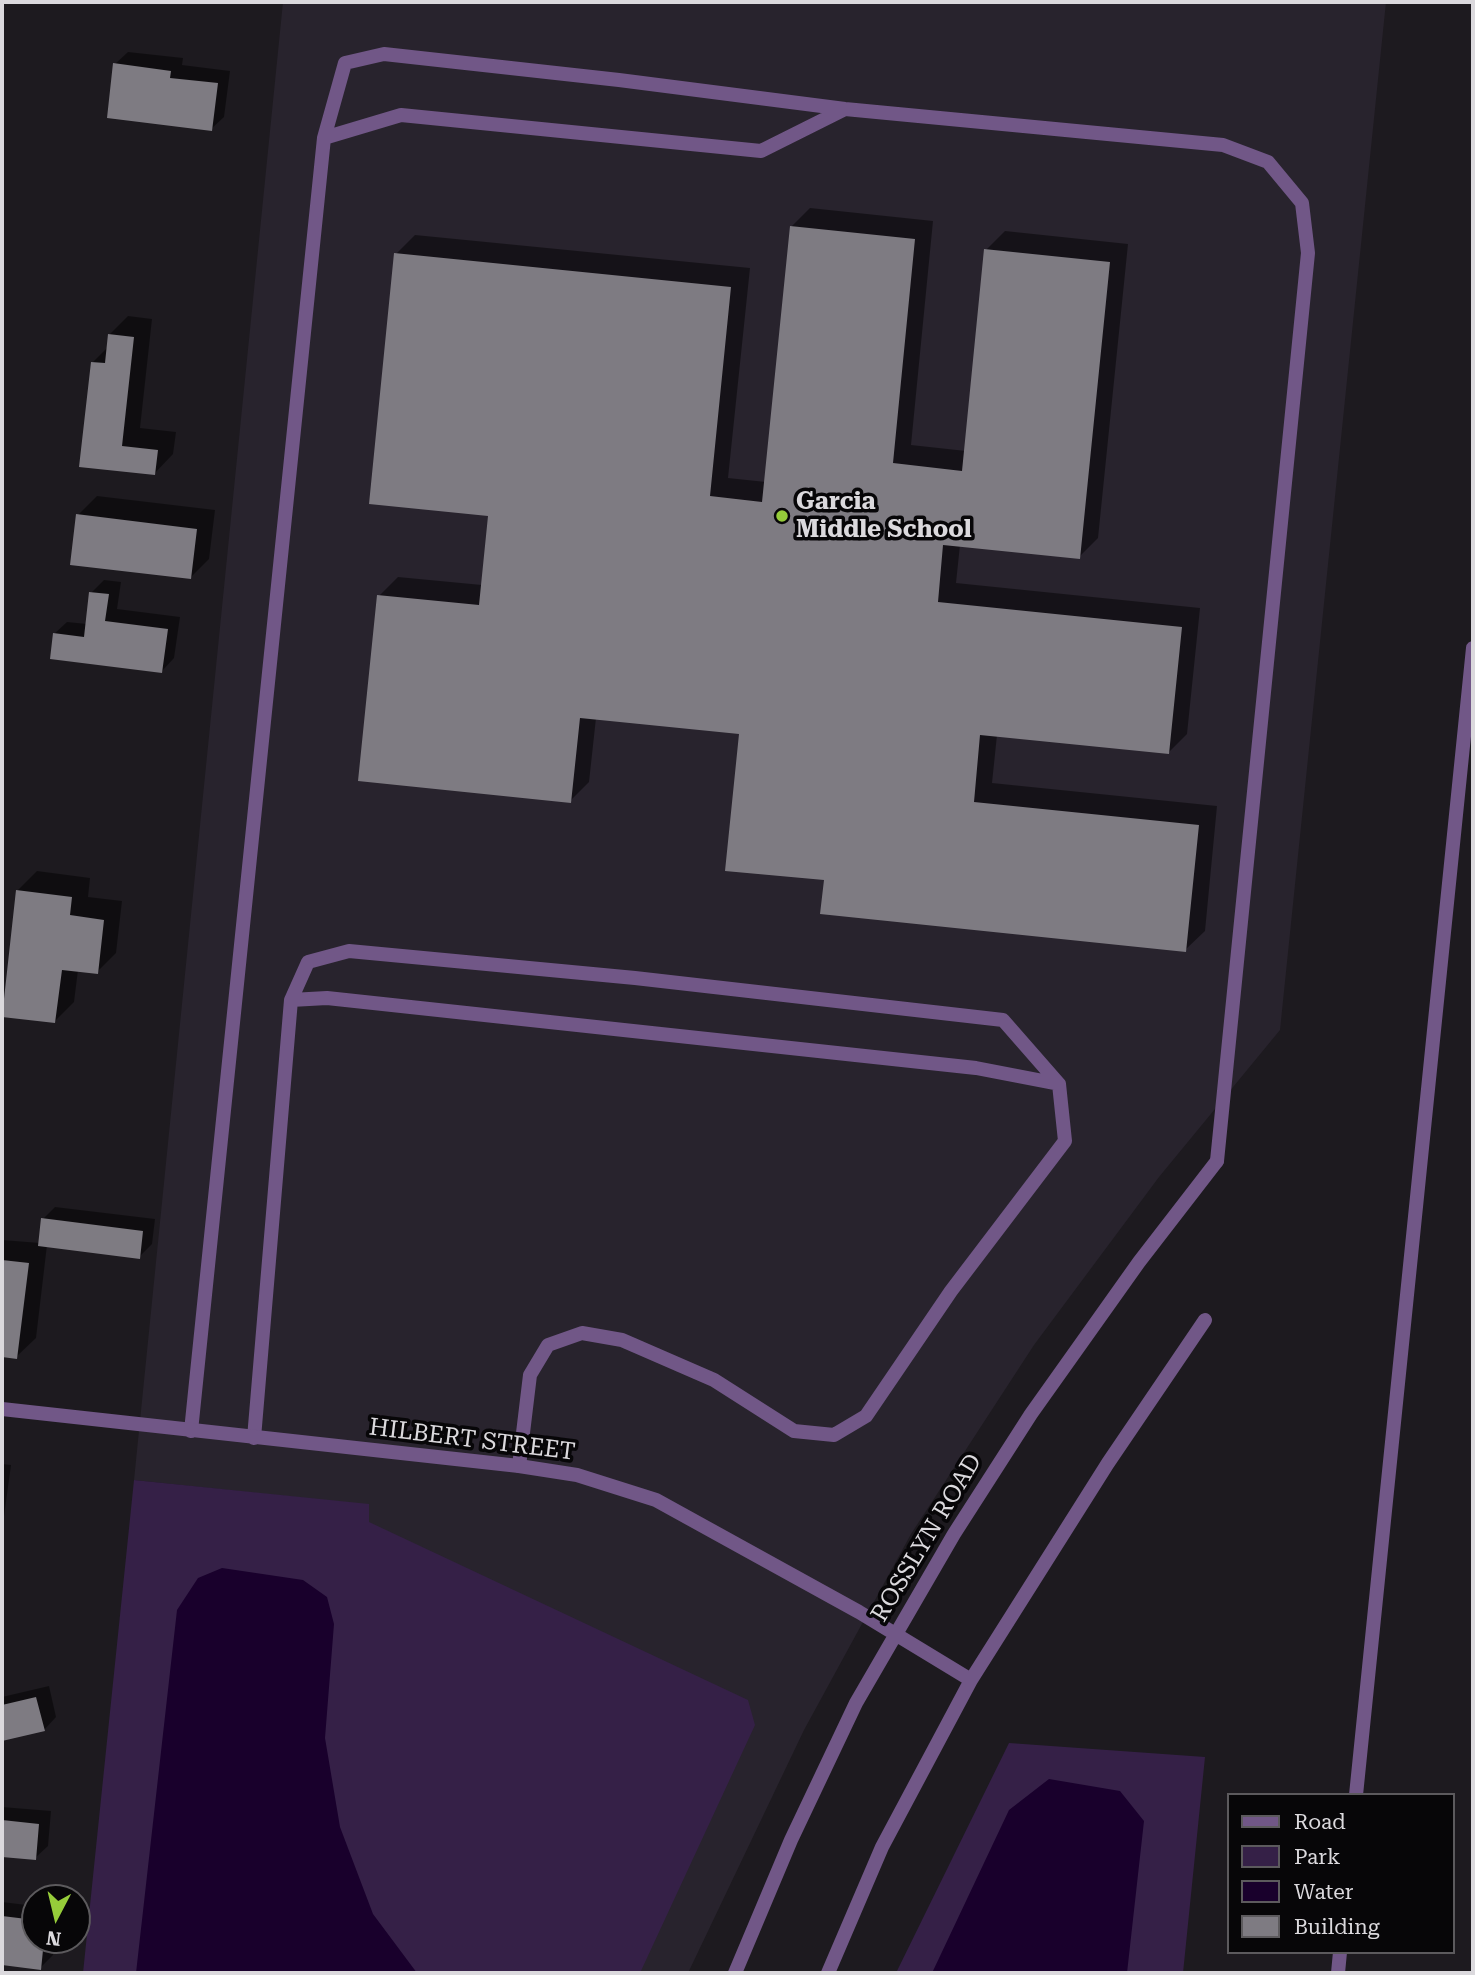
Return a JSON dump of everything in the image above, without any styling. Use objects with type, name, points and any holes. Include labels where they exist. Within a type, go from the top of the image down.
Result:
[{"type":"street","points":[[191,1431],[324,138],[345,63],[384,54],[845,108]]},
{"type":"street","points":[[324,138],[401,116],[761,151],[845,108]]},
{"type":"street","name":"ROSSLYN ROAD","points":[[735,1973],[791,1840],[856,1703],[954,1535],[1031,1414],[1139,1262],[1217,1161],[1308,253],[1302,204],[1268,162],[1223,145],[845,108]]},
{"type":"street","points":[[1356,1793],[1473,648]]},
{"type":"street","points":[[254,1438],[291,1000],[307,962],[349,951],[648,979],[1003,1020],[1059,1084],[1065,1141],[951,1291],[866,1416],[834,1435],[794,1431],[714,1380],[622,1340],[582,1333],[548,1345],[530,1375],[519,1465]]},
{"type":"street","points":[[291,1000],[327,998],[976,1068],[1059,1084]]},
{"type":"street","points":[[828,1973],[882,1847],[971,1680],[1093,1486],[1205,1320]]},
{"type":"street","name":"HILBERT STREET","points":[[2,1409],[519,1465],[577,1475],[656,1500],[971,1680]]},
{"type":"street","points":[[1338,1973],[1340,1954]]},
{"type":"shaded area","name":"Garcia Middle School","points":[[283,2],[1386,2],[1280,1030],[1159,1177],[1034,1345],[911,1534],[804,1730],[688,1973],[463,1973],[355,1734],[369,1505],[134,1480]]},
{"type":"green space","points":[[134,1480],[369,1504],[369,1522],[748,1700],[755,1725],[640,1973],[83,1973],[85,1954],[91,1954],[91,1896]]},
{"type":"green space","points":[[1009,1743],[1205,1757],[1183,1973],[896,1973]]},
{"type":"water","points":[[222,1568],[303,1580],[327,1597],[334,1624],[325,1738],[340,1827],[373,1914],[417,1973],[136,1973],[177,1610],[198,1578]]},
{"type":"water","points":[[1049,1779],[1120,1791],[1144,1821],[1127,1973],[932,1973],[1009,1810]]},
{"type":"building","points":[[113,63],[171,71],[170,78],[218,83],[212,131],[107,118]]},
{"type":"building","points":[[790,226],[915,239],[893,463],[962,471],[984,249],[1110,262],[1080,559],[943,545],[938,602],[1182,627],[1169,754],[980,735],[974,802],[1199,825],[1186,952],[820,914],[824,880],[725,871],[739,734],[580,718],[571,803],[358,781],[377,595],[479,605],[488,516],[369,504],[394,253],[731,287],[710,496],[762,502]]},
{"type":"building","points":[[108,334],[134,337],[122,446],[158,450],[155,475],[79,467],[91,362],[105,363]]},
{"type":"building","points":[[76,514],[197,529],[191,579],[70,565]]},
{"type":"building","points":[[89,592],[109,594],[105,621],[168,629],[162,673],[50,659],[53,633],[84,637]]},
{"type":"building","points":[[16,890],[72,897],[70,915],[104,920],[98,974],[62,970],[55,1023],[2,1017]]},
{"type":"building","points":[[41,1218],[143,1231],[140,1259],[38,1246]]},
{"type":"building","points":[[2,1260],[29,1263],[17,1359],[2,1357]]},
{"type":"building","points":[[36,1697],[45,1731],[2,1741],[2,1705]]},
{"type":"building","points":[[2,1820],[39,1824],[36,1860],[2,1857]]},
{"type":"building","points":[[2,1916],[21,1918],[21,1954],[43,1954],[41,1970],[2,1965]]},
{"type":"place","name":"Garcia Middle School","points":[[782,516]]}]
